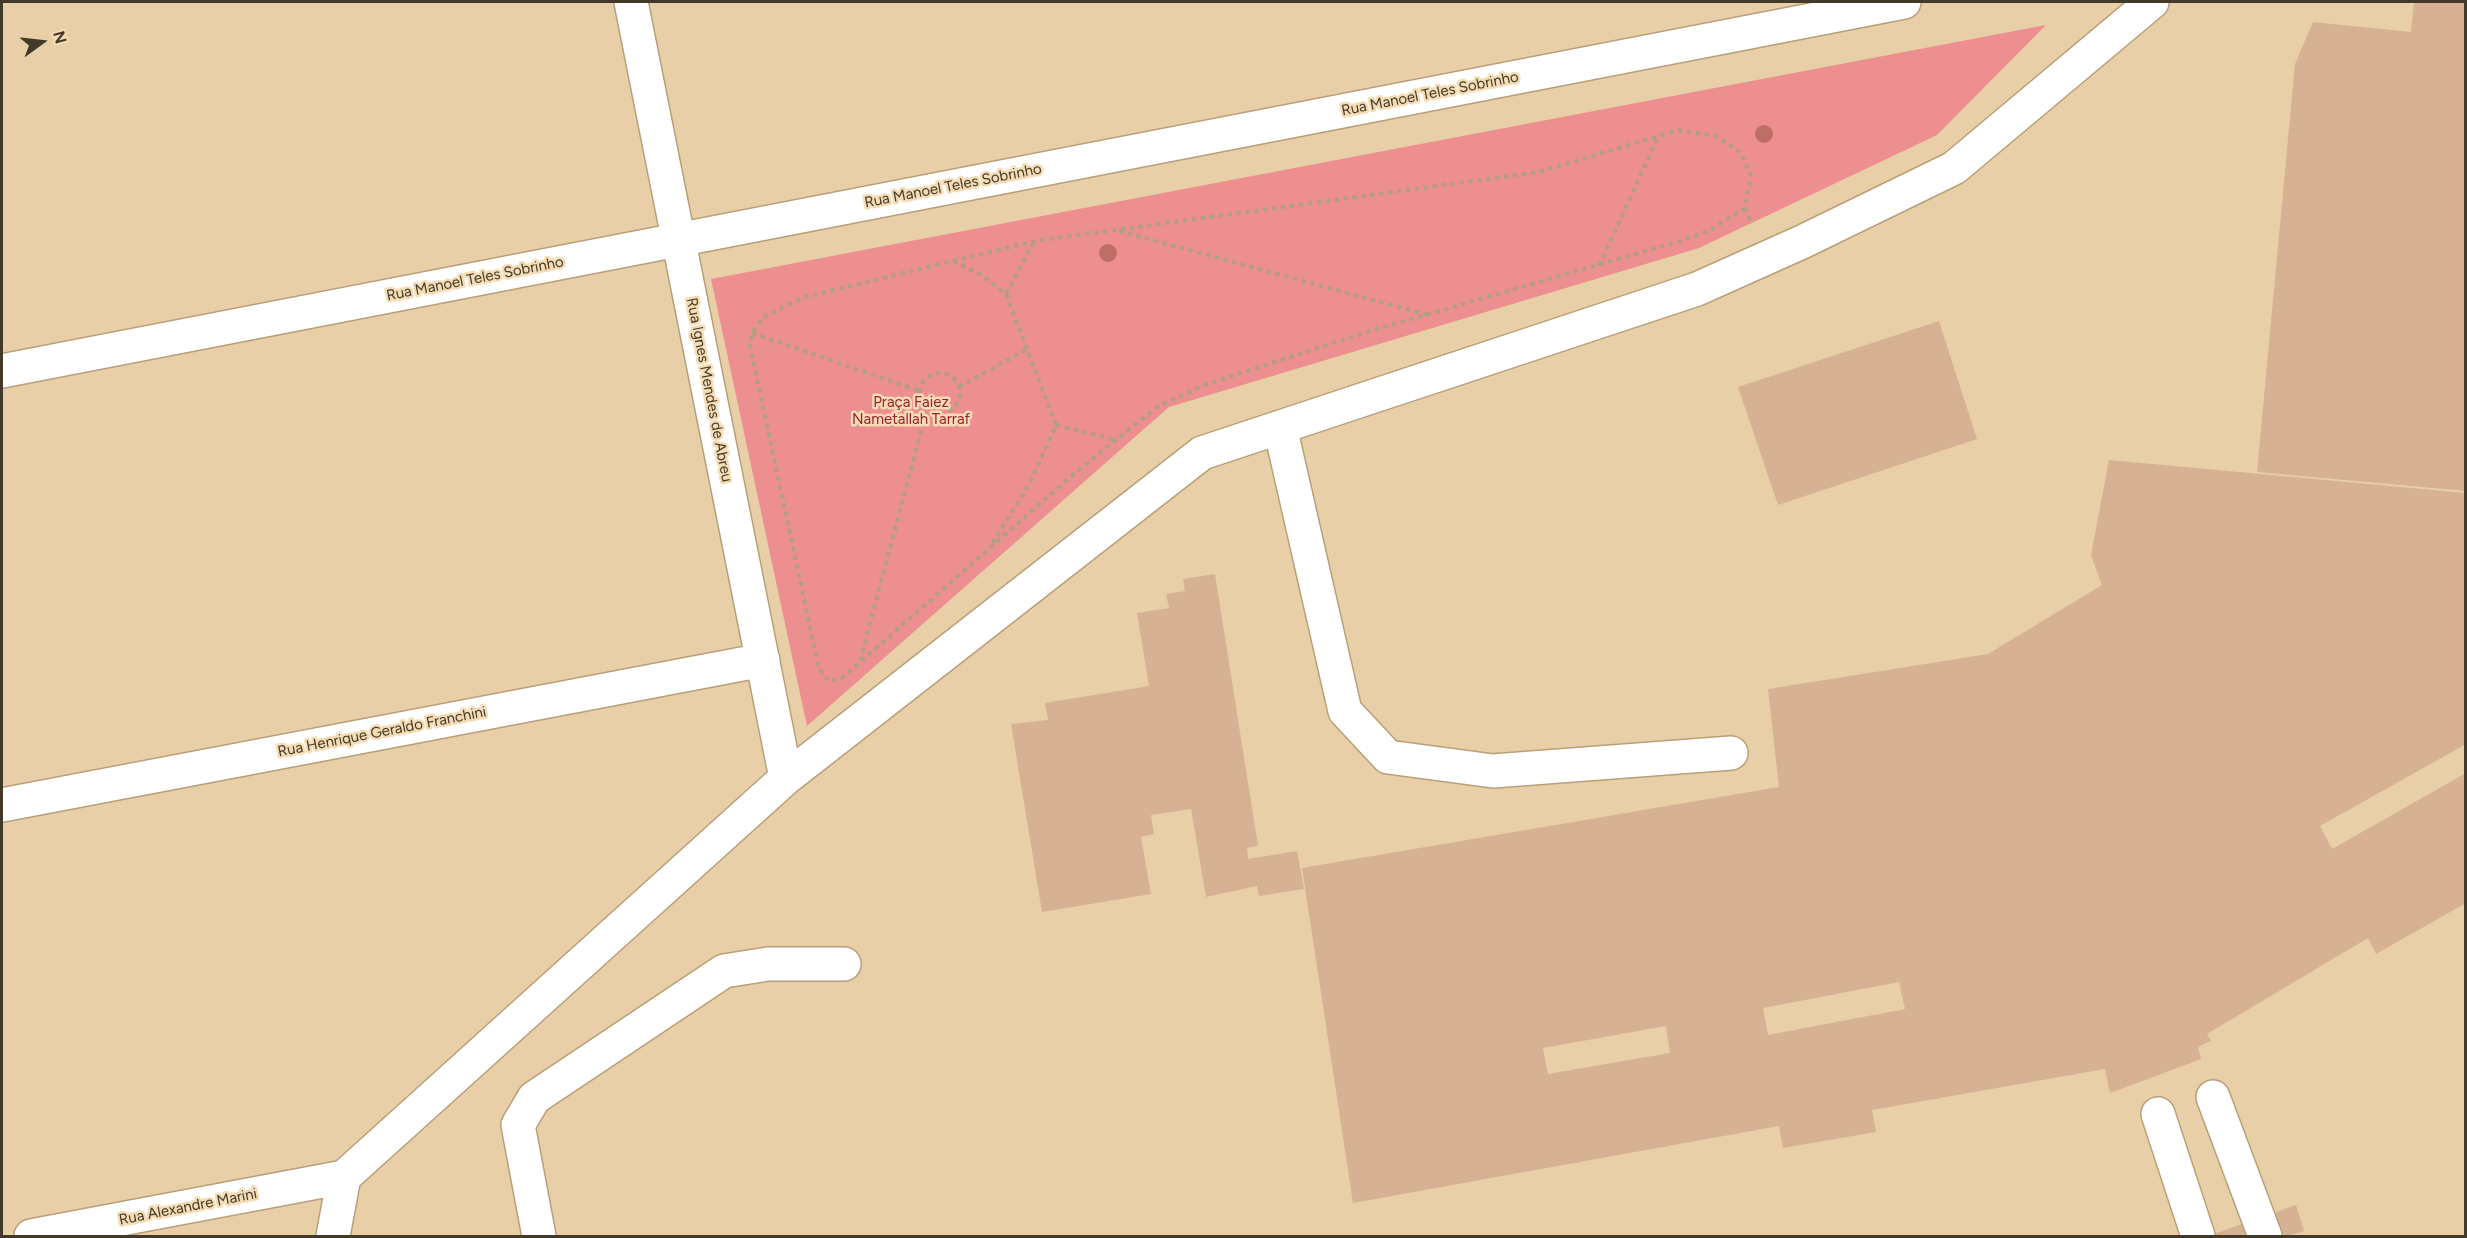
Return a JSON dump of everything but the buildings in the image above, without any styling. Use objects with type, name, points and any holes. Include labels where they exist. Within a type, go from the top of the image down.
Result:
[{"type":"street","name":"Rua Ignes Mendes de Abreu","points":[[631,2],[786,778]]},
{"type":"street","name":"Rua Manoel Teles Sobrinho","points":[[2,371],[1904,2]]},
{"type":"street","points":[[333,1236],[344,1177],[786,778],[1202,453],[1696,289],[1802,242],[1954,168],[2152,2]]},
{"type":"street","points":[[1280,427],[1345,711],[1388,757],[1493,771],[1731,753]]},
{"type":"street","name":"Rua Henrique Geraldo Franchini","points":[[2,805],[763,660]]},
{"type":"street","points":[[539,1236],[518,1125],[534,1098],[724,971],[768,964],[844,964]]},
{"type":"street","points":[[2213,1097],[2265,1236]]},
{"type":"street","points":[[2158,1114],[2198,1236]]},
{"type":"street","name":"Rua Alexandre Marini","points":[[31,1236],[344,1177]]},
{"type":"path","points":[[1678,130],[1716,136],[1740,152],[1751,175],[1744,208],[1710,230],[1598,267],[1428,315],[1204,385],[1157,407],[842,678],[829,681],[819,669],[750,346],[752,333],[763,317],[801,298],[1035,241],[1539,172],[1659,135],[1678,130]]},
{"type":"path","points":[[1598,267],[1659,135]]},
{"type":"path","points":[[1116,230],[1428,315]]},
{"type":"path","points":[[1006,294],[1035,241]]},
{"type":"path","points":[[952,260],[980,274],[1006,294],[1056,425],[1030,483],[990,549]]},
{"type":"path","points":[[752,333],[920,391]]},
{"type":"path","points":[[959,387],[1027,350]]},
{"type":"path","points":[[943,373],[953,377],[959,387],[960,398],[955,407],[946,413],[927,409],[921,401],[920,391],[924,382],[932,375],[943,373]]},
{"type":"path","points":[[860,661],[927,409]]},
{"type":"path","points":[[1056,425],[1116,440]]},
{"type":"green space","name":"Praça Faiez Nametallah Tarraf","points":[[2046,25],[1937,135],[1699,248],[1169,407],[807,726],[711,279]]}]
